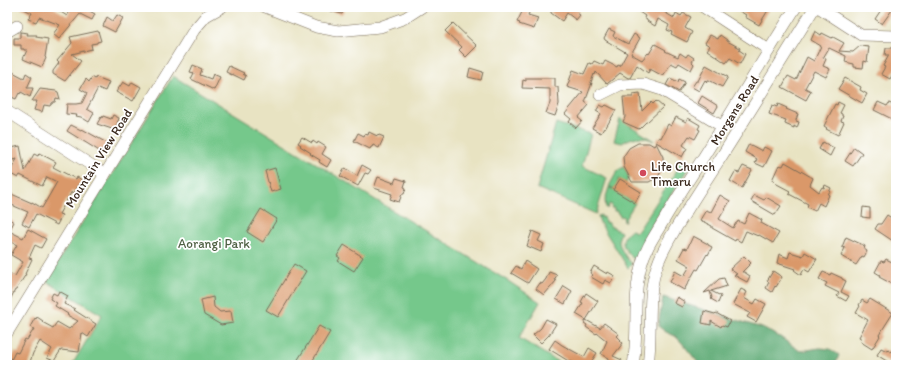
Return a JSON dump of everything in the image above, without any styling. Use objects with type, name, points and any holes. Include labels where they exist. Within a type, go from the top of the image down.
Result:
[{"type":"street","points":[[265,7],[316,27],[338,31],[380,27],[405,18],[422,7]]},
{"type":"street","points":[[703,7],[769,50]]},
{"type":"street","name":"Morgans Road","points":[[633,365],[635,350],[637,284],[644,256],[654,236],[796,7]]},
{"type":"street","name":"Morgans Road","points":[[648,365],[650,353],[651,296],[656,266],[676,227],[815,7]]},
{"type":"street","points":[[818,7],[861,34],[896,36]]},
{"type":"street","name":"Mountain View Road","points":[[7,333],[194,30],[206,16],[219,8]]},
{"type":"street","points":[[7,32],[17,26]]},
{"type":"street","points":[[600,95],[620,85],[643,84],[662,90],[723,126]]},
{"type":"street","points":[[735,107],[748,115]]},
{"type":"street","points":[[7,111],[105,174]]},
{"type":"green space","name":"Aorangi Park","points":[[173,76],[540,302],[519,338],[563,365],[72,365],[102,315],[46,281]]},
{"type":"green space","points":[[620,119],[654,141],[638,137],[622,143],[614,141]]},
{"type":"green space","points":[[556,123],[591,134],[582,166],[607,178],[596,214],[537,188]]},
{"type":"green space","points":[[676,163],[689,167],[667,200],[646,236],[636,260],[625,249],[623,239],[629,231],[638,231],[679,167]]},
{"type":"green space","points":[[624,167],[629,177],[626,183],[619,179],[618,184],[614,189],[609,186],[618,170]]},
{"type":"green space","points":[[609,187],[635,203],[624,222],[623,216],[620,217],[617,211],[614,211],[614,208],[611,208],[612,205],[609,204],[607,209],[606,208],[605,200]]},
{"type":"green space","points":[[601,215],[601,218],[603,217],[605,220],[605,223],[608,222],[611,227],[614,227],[621,232],[619,239],[621,248],[632,264],[628,268],[600,223],[598,216]]},
{"type":"green space","points":[[663,297],[762,328],[780,337],[800,351],[820,348],[830,349],[839,355],[835,365],[700,365],[675,336],[658,326]]},
{"type":"building","points":[[20,7],[53,7],[67,16],[72,7],[82,7],[95,14],[92,20],[80,14],[59,39],[53,34],[60,25],[39,17],[36,22],[28,19],[32,13]]},
{"type":"building","points":[[323,7],[345,7],[342,14],[323,9]]},
{"type":"building","points":[[554,7],[582,7],[577,13],[580,15],[576,20],[567,13],[562,21],[551,13],[551,10]]},
{"type":"building","points":[[632,7],[666,7],[664,12],[674,18],[676,13],[681,16],[683,13],[691,17],[685,28],[692,32],[687,42],[671,34],[672,32],[667,30],[669,25],[658,19],[655,26],[644,18],[645,16]]},
{"type":"building","points":[[733,7],[770,7],[759,25],[745,17],[746,15]]},
{"type":"building","points":[[883,7],[889,7],[892,10],[882,24],[875,19]]},
{"type":"building","points":[[524,8],[530,11],[528,15],[538,18],[534,29],[517,22]]},
{"type":"building","points":[[117,15],[123,18],[115,32],[103,26],[107,17],[113,21]]},
{"type":"building","points":[[453,23],[477,46],[466,57],[459,50],[462,47],[445,31]]},
{"type":"building","points":[[609,29],[615,32],[613,36],[628,44],[634,34],[640,38],[631,54],[642,60],[648,53],[649,54],[655,44],[678,57],[680,53],[686,57],[688,54],[694,58],[692,62],[694,64],[691,70],[679,63],[677,66],[671,63],[663,76],[650,69],[648,73],[637,65],[630,78],[620,73],[607,84],[596,72],[585,102],[589,105],[578,118],[582,121],[576,128],[569,122],[571,119],[565,114],[583,92],[567,87],[573,70],[584,74],[589,63],[592,64],[594,61],[603,65],[605,61],[617,67],[618,65],[620,66],[627,53],[605,40],[604,38]]},
{"type":"building","points":[[98,31],[101,41],[91,44],[92,49],[72,54],[81,61],[65,81],[53,74],[53,71],[59,63],[57,61],[72,43],[70,37]]},
{"type":"building","points":[[815,31],[821,35],[822,33],[844,43],[839,51],[853,52],[860,46],[869,47],[867,62],[864,61],[863,68],[854,67],[854,64],[845,62],[846,56],[829,48],[823,58],[826,59],[823,66],[830,69],[826,77],[814,71],[805,88],[811,91],[806,100],[782,87],[788,76],[796,80],[807,57],[814,61],[821,46],[811,40]]},
{"type":"building","points":[[20,32],[28,33],[27,35],[37,35],[36,37],[48,39],[46,58],[42,67],[23,59],[27,50],[21,49],[21,45],[14,45],[14,38],[20,38]]},
{"type":"building","points":[[710,35],[718,39],[720,35],[727,41],[740,48],[739,50],[745,54],[740,64],[730,58],[726,63],[707,50],[710,46],[705,43]]},
{"type":"building","points":[[896,44],[896,68],[890,79],[881,74],[885,67],[883,66],[889,55],[885,55],[886,48],[893,48]]},
{"type":"building","points":[[193,65],[202,69],[200,75],[211,79],[213,74],[220,77],[214,90],[191,79],[194,73],[190,72]]},
{"type":"building","points":[[706,65],[728,77],[722,87],[709,80],[707,82],[705,80],[699,91],[692,87],[696,81],[698,81]]},
{"type":"building","points":[[229,66],[244,73],[243,74],[246,76],[244,80],[226,72]]},
{"type":"building","points":[[470,68],[483,72],[481,80],[468,77]]},
{"type":"building","points":[[7,69],[24,78],[26,73],[32,77],[27,88],[33,88],[30,97],[21,92],[16,99],[7,95],[11,87],[7,85]]},
{"type":"building","points":[[92,77],[109,82],[105,91],[98,88],[87,109],[94,113],[89,122],[76,116],[77,115],[66,114],[67,104],[82,103],[87,93],[80,89],[86,79],[89,82]]},
{"type":"building","points":[[526,78],[555,78],[555,87],[558,87],[559,104],[555,116],[546,113],[550,103],[550,89],[522,88],[523,80],[526,81]]},
{"type":"building","points":[[670,78],[678,82],[679,79],[685,82],[679,92],[666,85]]},
{"type":"building","points":[[845,78],[861,87],[860,90],[867,94],[862,103],[838,89]]},
{"type":"building","points":[[123,82],[130,86],[132,82],[141,87],[133,101],[116,92]]},
{"type":"building","points":[[40,89],[58,92],[60,99],[56,98],[55,102],[53,102],[50,106],[44,105],[42,112],[34,110],[37,101],[32,101]]},
{"type":"building","points":[[640,93],[642,111],[651,102],[653,104],[656,101],[663,107],[639,129],[623,122],[625,117],[623,97],[633,97],[633,94]]},
{"type":"building","points":[[702,96],[718,106],[714,113],[698,103]]},
{"type":"building","points":[[838,102],[844,105],[840,113],[843,116],[841,121],[844,122],[838,135],[826,129],[827,128],[824,126],[835,104],[837,105]]},
{"type":"building","points":[[878,102],[887,106],[889,103],[896,106],[896,121],[874,110]]},
{"type":"building","points":[[778,104],[798,114],[796,121],[799,122],[797,128],[785,124],[786,120],[769,114],[772,105],[777,107]]},
{"type":"building","points":[[600,105],[604,107],[606,105],[616,110],[601,133],[592,128],[601,114],[596,111]]},
{"type":"building","points":[[113,115],[119,118],[115,130],[97,124],[101,117],[102,118],[103,116],[111,119]]},
{"type":"building","points":[[676,117],[686,122],[688,118],[700,125],[698,129],[700,130],[695,139],[689,136],[683,145],[687,148],[682,157],[656,142],[659,137],[661,138],[668,124],[671,126]]},
{"type":"building","points":[[71,125],[81,130],[82,129],[107,143],[101,152],[67,131]]},
{"type":"building","points":[[369,132],[384,137],[379,148],[373,145],[370,149],[354,141],[358,133],[364,136],[365,134],[368,135]]},
{"type":"building","points":[[302,137],[312,143],[313,141],[317,144],[318,142],[326,147],[322,154],[331,160],[327,167],[319,162],[320,160],[310,154],[311,153],[300,146],[301,145],[298,143]]},
{"type":"building","points":[[823,142],[834,148],[830,156],[819,149]]},
{"type":"building","name":"Life Church Timaru","points":[[638,143],[649,143],[654,146],[656,143],[663,157],[663,168],[658,177],[649,182],[632,182],[624,167],[623,157],[629,148]]},
{"type":"building","points":[[749,144],[762,151],[764,147],[772,151],[764,167],[755,163],[757,159],[745,152]]},
{"type":"building","points":[[20,146],[25,171],[34,154],[38,156],[39,153],[56,162],[53,167],[76,179],[77,177],[82,180],[74,193],[72,191],[59,214],[62,215],[57,225],[36,214],[29,227],[22,223],[28,212],[7,203],[7,192],[32,202],[42,208],[57,182],[47,177],[42,186],[20,175],[18,178],[9,173],[17,159],[7,161],[7,149]]},
{"type":"building","points":[[854,147],[862,153],[853,166],[845,161]]},
{"type":"building","points":[[785,162],[813,178],[810,185],[819,192],[825,185],[831,188],[824,206],[819,203],[815,211],[807,207],[808,204],[789,194],[790,191],[772,180],[779,165],[783,166]]},
{"type":"building","points":[[362,165],[371,170],[368,174],[365,173],[358,186],[340,176],[345,168],[357,176]]},
{"type":"building","points":[[743,166],[752,170],[742,188],[730,181],[735,172],[739,173]]},
{"type":"building","points":[[275,168],[281,189],[271,192],[265,171]]},
{"type":"building","points":[[378,177],[394,183],[396,178],[406,181],[404,194],[402,194],[399,202],[390,199],[392,194],[374,188]]},
{"type":"building","points":[[620,179],[641,192],[635,203],[613,190]]},
{"type":"building","points":[[720,195],[730,201],[719,219],[733,228],[738,221],[744,224],[749,213],[762,220],[761,223],[779,233],[773,243],[759,235],[758,236],[746,231],[741,242],[736,239],[735,241],[700,220],[706,210],[711,212]]},
{"type":"building","points":[[754,195],[764,200],[766,197],[781,206],[775,215],[751,201]]},
{"type":"building","points":[[863,207],[870,208],[870,218],[862,217]]},
{"type":"building","points":[[261,209],[277,219],[263,242],[247,232]]},
{"type":"building","points":[[887,215],[896,221],[896,243],[875,229],[878,224],[881,224]]},
{"type":"building","points":[[7,218],[14,222],[9,231],[23,238],[28,229],[46,239],[41,248],[35,245],[29,258],[32,259],[26,274],[15,290],[7,306],[7,291],[9,286],[7,285],[7,277],[9,278],[11,274],[15,276],[23,262],[11,255],[17,245],[7,240]]},
{"type":"building","points":[[532,231],[541,235],[538,241],[544,244],[541,252],[527,246]]},
{"type":"building","points":[[693,236],[712,247],[698,270],[696,269],[684,290],[670,282],[675,271],[684,276],[690,266],[678,259],[684,248],[687,249]]},
{"type":"building","points":[[846,237],[865,246],[864,249],[867,251],[864,257],[862,256],[856,265],[841,256],[845,248],[842,247]]},
{"type":"building","points":[[344,245],[363,257],[354,271],[338,261],[340,258],[337,256]]},
{"type":"building","points":[[790,252],[803,256],[805,252],[817,259],[809,272],[804,269],[801,275],[794,270],[795,269],[777,263],[779,254],[788,258]]},
{"type":"building","points":[[744,256],[751,263],[742,272],[750,276],[747,282],[734,275],[737,274],[730,269]]},
{"type":"building","points":[[886,259],[896,264],[896,286],[879,277],[880,275],[875,272],[881,261],[884,262]]},
{"type":"building","points":[[525,261],[537,269],[528,283],[511,273],[516,266],[521,269]]},
{"type":"building","points":[[294,264],[306,271],[278,317],[266,310]]},
{"type":"building","points":[[594,266],[607,274],[608,272],[615,276],[611,283],[605,280],[603,284],[591,277],[592,274],[590,273]]},
{"type":"building","points":[[773,271],[782,277],[772,292],[766,288],[769,282],[767,281]]},
{"type":"building","points":[[549,272],[557,275],[554,280],[556,281],[544,295],[536,289],[540,283],[542,284],[546,279]]},
{"type":"building","points":[[823,272],[830,275],[831,273],[846,281],[841,292],[849,296],[846,301],[837,296],[839,293],[825,286],[827,283],[819,279]]},
{"type":"building","points":[[724,278],[727,286],[711,291],[721,296],[718,303],[711,299],[710,291],[704,293],[719,279]]},
{"type":"building","points":[[564,286],[572,291],[565,304],[556,299]]},
{"type":"building","points":[[741,289],[747,292],[744,298],[754,304],[757,299],[766,304],[756,322],[747,317],[750,313],[733,304]]},
{"type":"building","points":[[59,291],[68,296],[64,304],[75,309],[74,310],[96,324],[88,337],[82,333],[79,352],[61,350],[54,361],[47,358],[52,349],[40,341],[33,353],[29,365],[16,365],[10,362],[15,352],[18,353],[25,339],[27,340],[34,329],[30,327],[35,318],[36,319],[37,317],[43,321],[42,322],[53,328],[57,322],[69,329],[78,321],[55,306],[57,303],[50,299],[53,293],[57,295]]},
{"type":"building","points":[[586,293],[598,301],[586,320],[576,314],[583,303],[581,302]]},
{"type":"building","points":[[213,297],[214,307],[220,312],[231,311],[233,323],[221,325],[204,315],[201,300]]},
{"type":"building","points":[[677,297],[685,302],[682,307],[674,303]]},
{"type":"building","points":[[870,299],[893,313],[872,349],[861,342],[862,339],[859,337],[868,320],[856,313],[862,300],[867,303]]},
{"type":"building","points":[[704,311],[716,313],[730,321],[727,327],[722,325],[721,327],[711,321],[711,325],[702,323]]},
{"type":"building","points":[[546,319],[556,324],[549,335],[541,343],[533,335],[541,328]]},
{"type":"building","points":[[586,320],[600,328],[604,323],[619,334],[617,336],[623,343],[613,356],[622,360],[619,365],[615,365],[608,361],[609,358],[601,354],[607,341],[586,327],[587,325],[584,323]]},
{"type":"building","points":[[319,326],[330,332],[310,365],[304,365],[297,361]]},
{"type":"building","points":[[555,340],[584,357],[589,348],[597,353],[589,365],[578,365],[570,362],[549,349]]},
{"type":"building","points":[[896,344],[896,365],[893,365],[877,355],[881,348],[891,352]]},
{"type":"place","name":"Life Church Timaru","points":[[643,173]]}]
